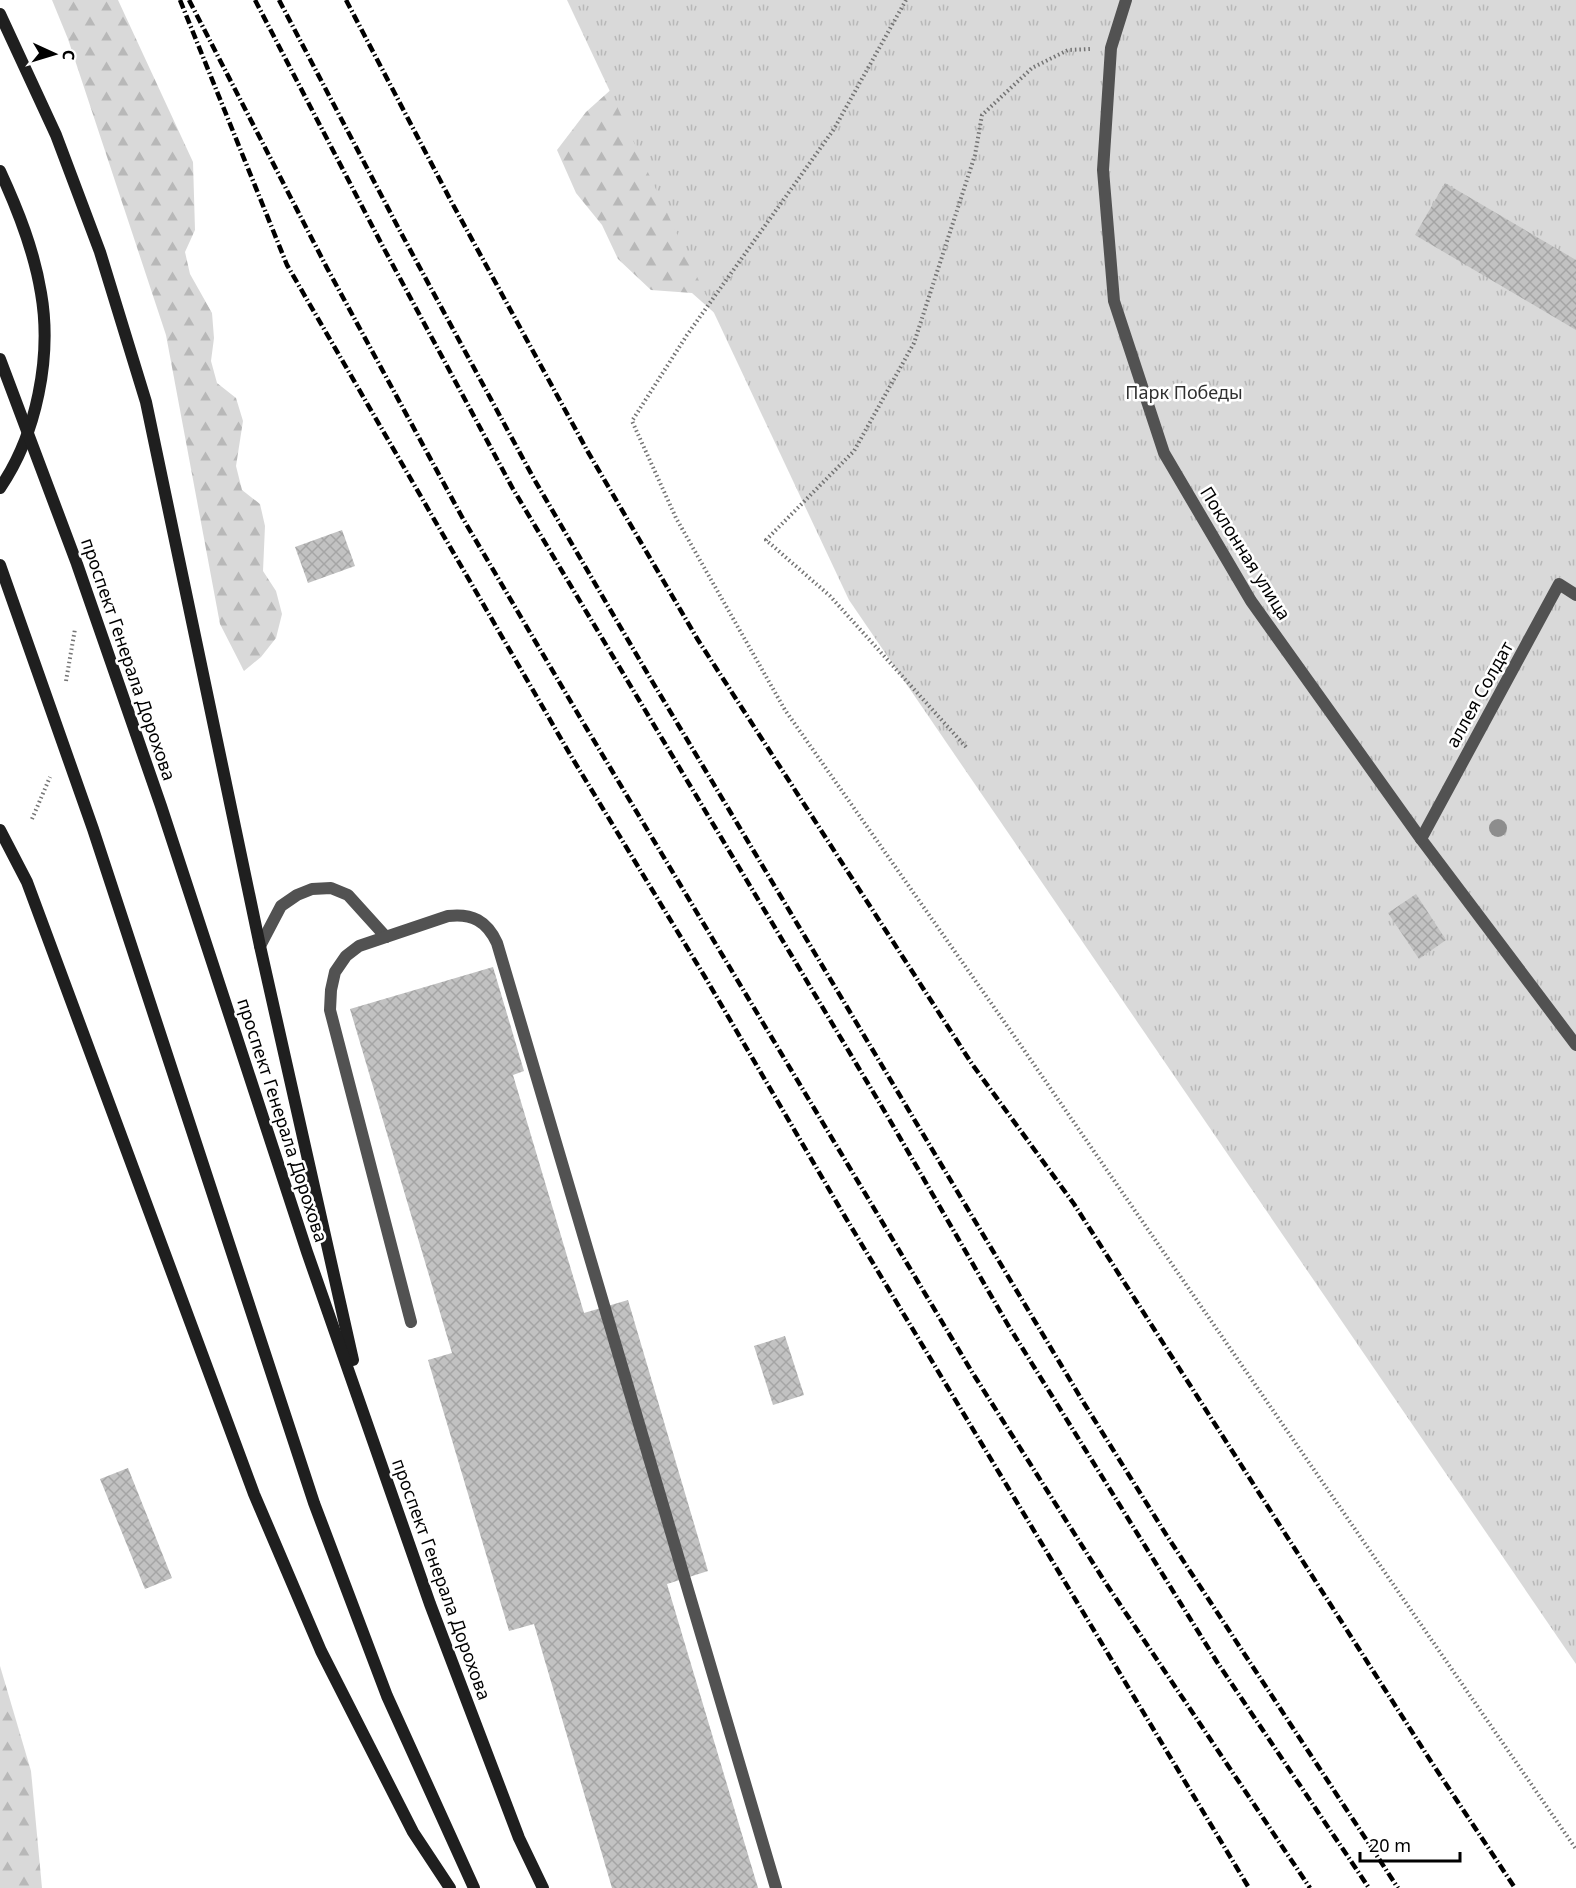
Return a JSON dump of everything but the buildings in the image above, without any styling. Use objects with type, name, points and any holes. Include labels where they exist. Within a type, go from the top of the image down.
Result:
[{"type":"main road","points":[[0,14],[56,135],[100,252],[146,402],[260,946],[365,1413]]},
{"type":"main road","points":[[0,171],[33,256],[41,294],[44,334],[42,373],[34,411],[21,449],[0,488]]},
{"type":"main road","name":"проспект Генерала Дорохова","points":[[0,359],[77,564],[161,806],[307,1252],[438,1626],[519,1838],[543,1888]]},
{"type":"main road","points":[[0,565],[93,829],[314,1503],[387,1696],[474,1888]]},
{"type":"main road","points":[[0,830],[27,882],[259,1505],[326,1661],[413,1832],[450,1888]]},
{"type":"street","name":"Поклонная улица","points":[[1126,0],[1111,48],[1103,170],[1114,301],[1164,453],[1251,601],[1420,839],[1576,1045]]},
{"type":"street","name":"аллея Солдат","points":[[1420,839],[1559,584],[1576,594]]},
{"type":"street","points":[[260,946],[281,906],[297,895],[312,889],[331,888],[348,895],[386,937]]},
{"type":"street","points":[[411,1322],[330,1010],[330,990],[335,972],[346,956],[359,946],[460,914],[472,916],[483,922],[492,931],[497,943],[776,1888]]},
{"type":"path","points":[[906,0],[834,129],[687,335],[632,422],[676,518],[785,710],[1017,1040],[1576,1849]]},
{"type":"path","points":[[966,747],[830,596],[766,540],[854,451],[914,343],[975,155],[982,115],[1032,68],[1068,50],[1111,48]]},
{"type":"path","points":[[66,681],[76,623]]},
{"type":"path","points":[[32,819],[51,775]]},
{"type":"green space","points":[[52,0],[118,0],[193,162],[195,230],[185,252],[190,274],[212,313],[214,338],[211,361],[217,383],[236,398],[243,421],[236,466],[242,490],[260,504],[265,526],[263,571],[276,591],[282,614],[276,638],[261,657],[244,671],[220,624],[166,335],[68,39]]},
{"type":"green space","name":"Парк Победы","points":[[567,0],[1576,0],[1576,1664],[849,600]]},
{"type":"green space","points":[[615,86],[746,341],[692,293],[651,290],[618,259],[602,225],[576,193],[557,150],[586,112]]},
{"type":"green space","points":[[0,1666],[31,1771],[42,1888],[0,1888]]},
{"type":"railway","points":[[180,0],[287,265],[571,756],[1249,1888]]},
{"type":"railway","points":[[189,0],[327,268],[462,517],[581,719],[972,1372],[1105,1582],[1310,1888]]},
{"type":"railway","points":[[255,0],[381,243],[513,489],[888,1117],[1008,1325],[1217,1662],[1369,1888]]},
{"type":"railway","points":[[279,0],[534,479],[649,676],[1082,1400],[1167,1536],[1398,1888]]},
{"type":"railway","points":[[346,0],[451,201],[588,452],[698,640],[972,1064],[1074,1204],[1432,1763],[1515,1888]]}]
